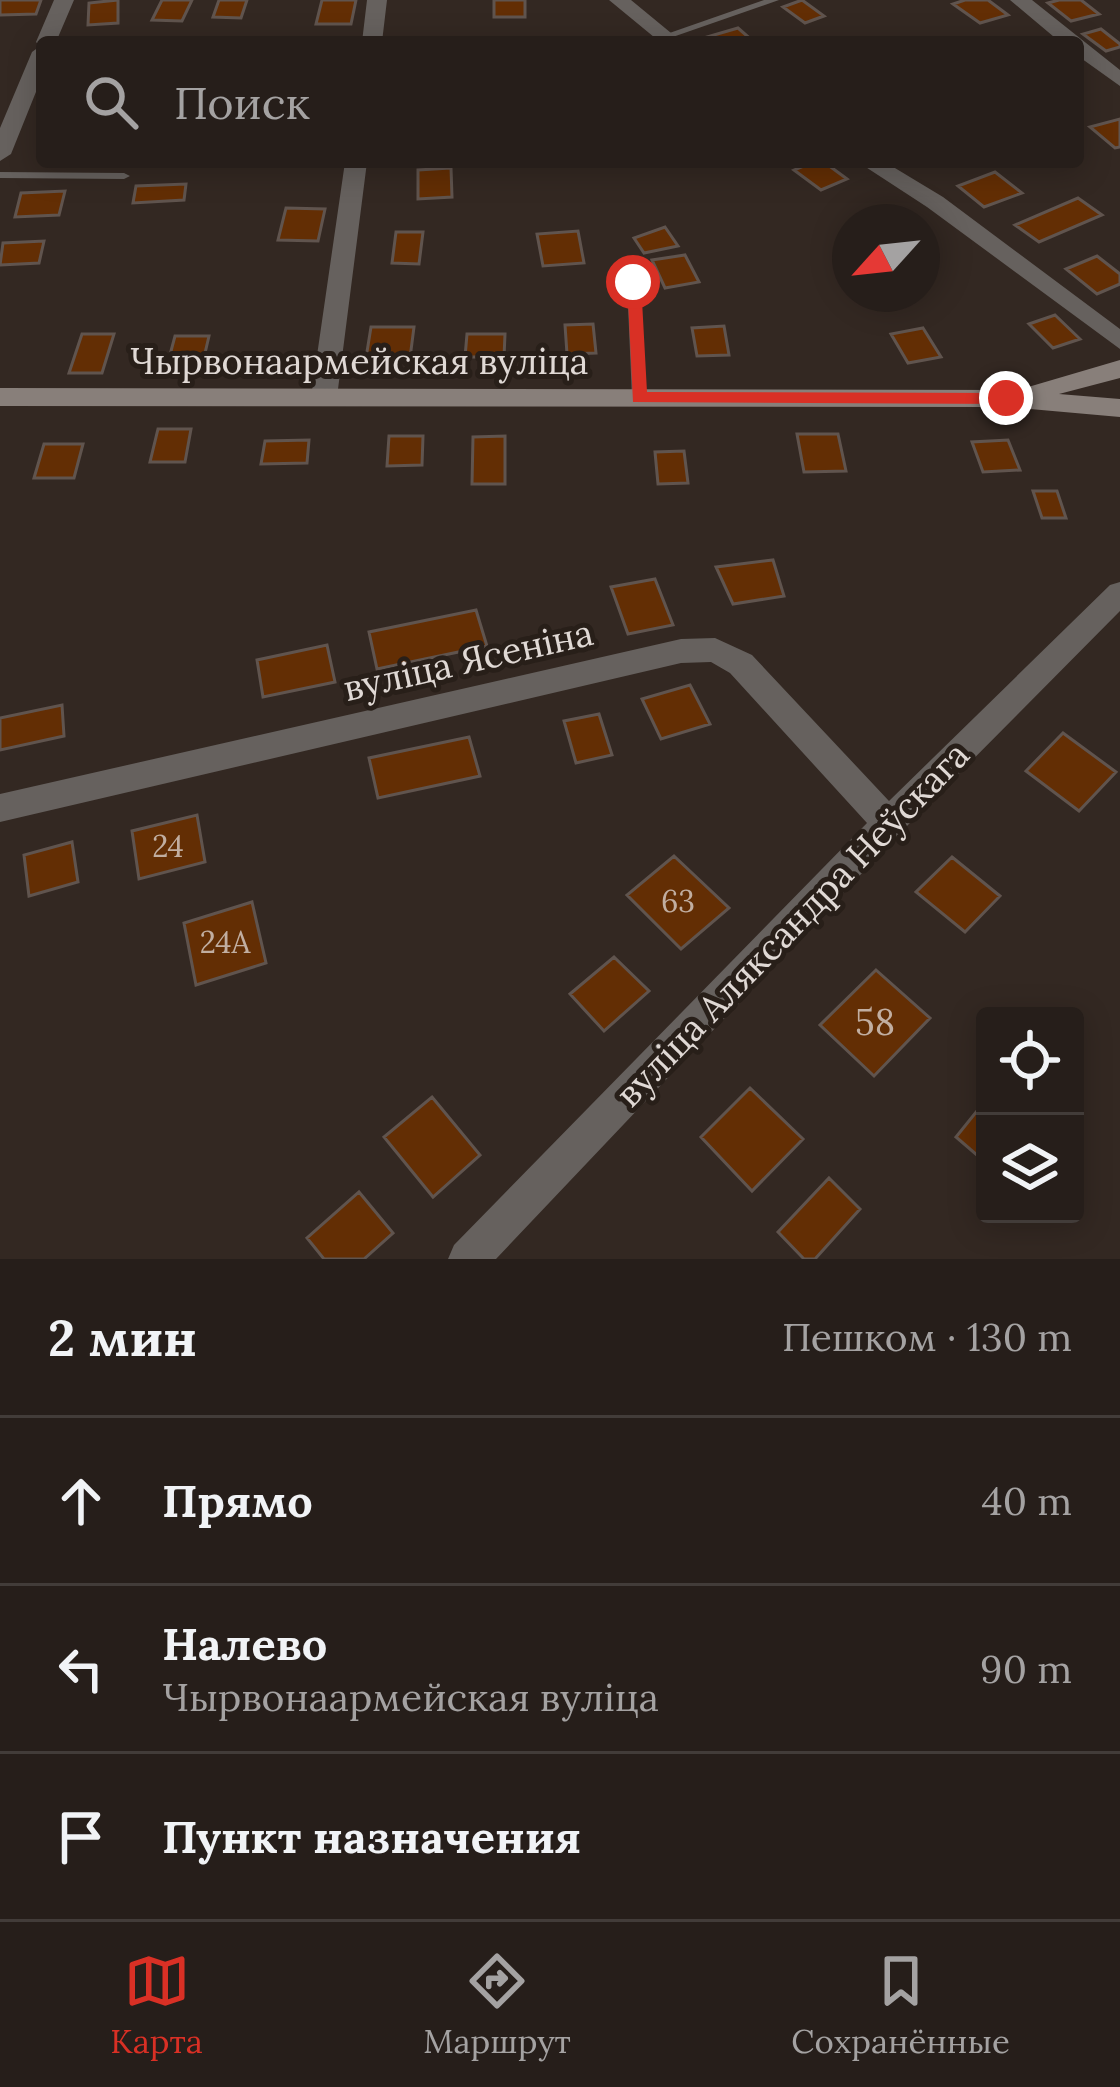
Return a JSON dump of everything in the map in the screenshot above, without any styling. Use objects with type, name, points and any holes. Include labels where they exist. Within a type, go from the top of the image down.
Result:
[{"type":"main road","name":"Чырвонаармейская вуліца","points":[[1006,398],[1120,369]]},
{"type":"main road","name":"Чырвонаармейская вуліца","points":[[0,397],[1006,398],[1120,408]]},
{"type":"street","points":[[49,36],[64,0]]},
{"type":"street","points":[[373,36],[377,0]]},
{"type":"street","points":[[620,0],[664,36]]},
{"type":"street","points":[[1020,0],[1065,36]]},
{"type":"street","points":[[1084,51],[1120,80]]},
{"type":"street","points":[[0,154],[34,90]]},
{"type":"street","points":[[324,397],[355,168]]},
{"type":"street","points":[[879,168],[934,202],[1120,341]]},
{"type":"street","name":"вуліца Аляксандра Неўскага","points":[[468,1259],[888,824],[1120,592]]},
{"type":"street","name":"вуліца Ясеніна","points":[[0,808],[681,651],[715,650],[742,664],[888,824]]},
{"type":"lane","points":[[676,36],[774,0]]},
{"type":"lane","points":[[0,176],[124,176]]},
{"type":"lane","points":[[633,282],[639,398]]},
{"type":"building","points":[[0,0],[41,0],[36,14],[0,15]]},
{"type":"building","points":[[118,0],[118,23],[88,25],[89,3]]},
{"type":"building","points":[[162,0],[192,0],[182,21],[152,20]]},
{"type":"building","points":[[219,0],[247,0],[241,18],[213,17]]},
{"type":"building","points":[[322,0],[356,0],[351,24],[316,24]]},
{"type":"building","points":[[494,0],[525,0],[525,17],[494,17]]},
{"type":"building","points":[[802,0],[824,16],[805,23],[783,7]]},
{"type":"building","points":[[988,0],[1008,15],[980,23],[953,4]]},
{"type":"building","points":[[1081,0],[1099,14],[1071,21],[1048,3]]},
{"type":"building","points":[[738,28],[747,36],[710,36]]},
{"type":"building","points":[[1101,29],[1120,47],[1106,51],[1083,34]]},
{"type":"building","points":[[1120,119],[1120,147],[1115,148],[1090,127]]},
{"type":"building","points":[[451,168],[452,197],[418,199],[418,170]]},
{"type":"building","points":[[832,168],[847,179],[821,190],[794,170]]},
{"type":"building","points":[[995,172],[1022,193],[984,207],[958,186]]},
{"type":"building","points":[[186,184],[184,200],[133,203],[136,186]]},
{"type":"building","points":[[65,191],[59,215],[15,217],[21,193]]},
{"type":"building","points":[[1078,198],[1102,215],[1039,242],[1015,225]]},
{"type":"building","points":[[286,208],[325,209],[318,241],[278,240]]},
{"type":"building","points":[[665,227],[678,246],[644,253],[634,238]]},
{"type":"building","points":[[578,231],[584,263],[543,266],[537,234]]},
{"type":"building","points":[[396,232],[423,232],[419,264],[392,263]]},
{"type":"building","points":[[44,241],[39,263],[0,265],[3,243]]},
{"type":"building","points":[[685,255],[699,282],[665,288],[652,260]]},
{"type":"building","points":[[1097,256],[1120,274],[1120,284],[1097,294],[1066,269]]},
{"type":"building","points":[[1055,315],[1080,339],[1053,348],[1029,324]]},
{"type":"building","points":[[593,324],[596,353],[567,354],[565,325]]},
{"type":"building","points":[[724,326],[729,355],[697,356],[692,328]]},
{"type":"building","points":[[371,327],[414,327],[410,358],[366,358]]},
{"type":"building","points":[[923,328],[941,357],[908,363],[891,334]]},
{"type":"building","points":[[82,334],[114,334],[102,373],[69,373]]},
{"type":"building","points":[[467,334],[505,334],[504,357],[465,357]]},
{"type":"building","points":[[175,336],[209,336],[202,366],[167,366]]},
{"type":"building","points":[[158,429],[191,429],[185,462],[150,462]]},
{"type":"building","points":[[797,434],[838,434],[846,471],[804,472]]},
{"type":"building","points":[[389,436],[423,436],[422,465],[387,466]]},
{"type":"building","points":[[505,436],[505,484],[472,484],[473,437]]},
{"type":"building","points":[[309,440],[307,463],[261,464],[265,441]]},
{"type":"building","points":[[1008,440],[1020,470],[983,472],[972,442]]},
{"type":"building","points":[[44,444],[83,444],[74,478],[34,478]]},
{"type":"building","points":[[684,451],[688,483],[658,484],[655,452]]},
{"type":"building","points":[[1033,491],[1057,491],[1066,518],[1042,518]]},
{"type":"building","points":[[773,560],[784,596],[733,604],[716,567]]},
{"type":"building","points":[[655,579],[673,625],[628,634],[611,587]]},
{"type":"building","points":[[476,610],[487,646],[377,669],[369,632]]},
{"type":"building","points":[[327,645],[335,682],[263,697],[257,660]]},
{"type":"building","points":[[690,685],[710,724],[661,739],[642,699]]},
{"type":"building","points":[[62,705],[64,736],[0,750],[0,718]]},
{"type":"building","points":[[599,714],[612,755],[576,763],[564,721]]},
{"type":"building","points":[[1063,733],[1116,772],[1079,811],[1026,771]]},
{"type":"building","points":[[469,737],[480,776],[378,798],[369,758]]},
{"type":"building","points":[[197,815],[205,862],[139,879],[132,831]]},
{"type":"building","points":[[72,842],[78,882],[29,896],[24,855]]},
{"type":"building","points":[[674,856],[729,908],[681,949],[627,895]]},
{"type":"building","points":[[952,857],[1000,896],[965,932],[916,892]]},
{"type":"building","points":[[252,902],[266,963],[196,985],[184,923]]},
{"type":"building","points":[[614,957],[649,991],[604,1031],[570,994]]},
{"type":"building","points":[[876,970],[930,1018],[874,1076],[820,1025]]},
{"type":"building","points":[[750,1088],[803,1139],[752,1191],[701,1137]]},
{"type":"building","points":[[432,1097],[480,1155],[433,1197],[384,1137]]},
{"type":"building","points":[[976,1112],[976,1154],[956,1137]]},
{"type":"building","points":[[829,1178],[860,1209],[815,1259],[804,1259],[778,1232]]},
{"type":"building","points":[[359,1192],[393,1233],[364,1259],[324,1259],[307,1238]]},
{"type":"route","points":[[633,282],[639,398],[1006,398]]}]
